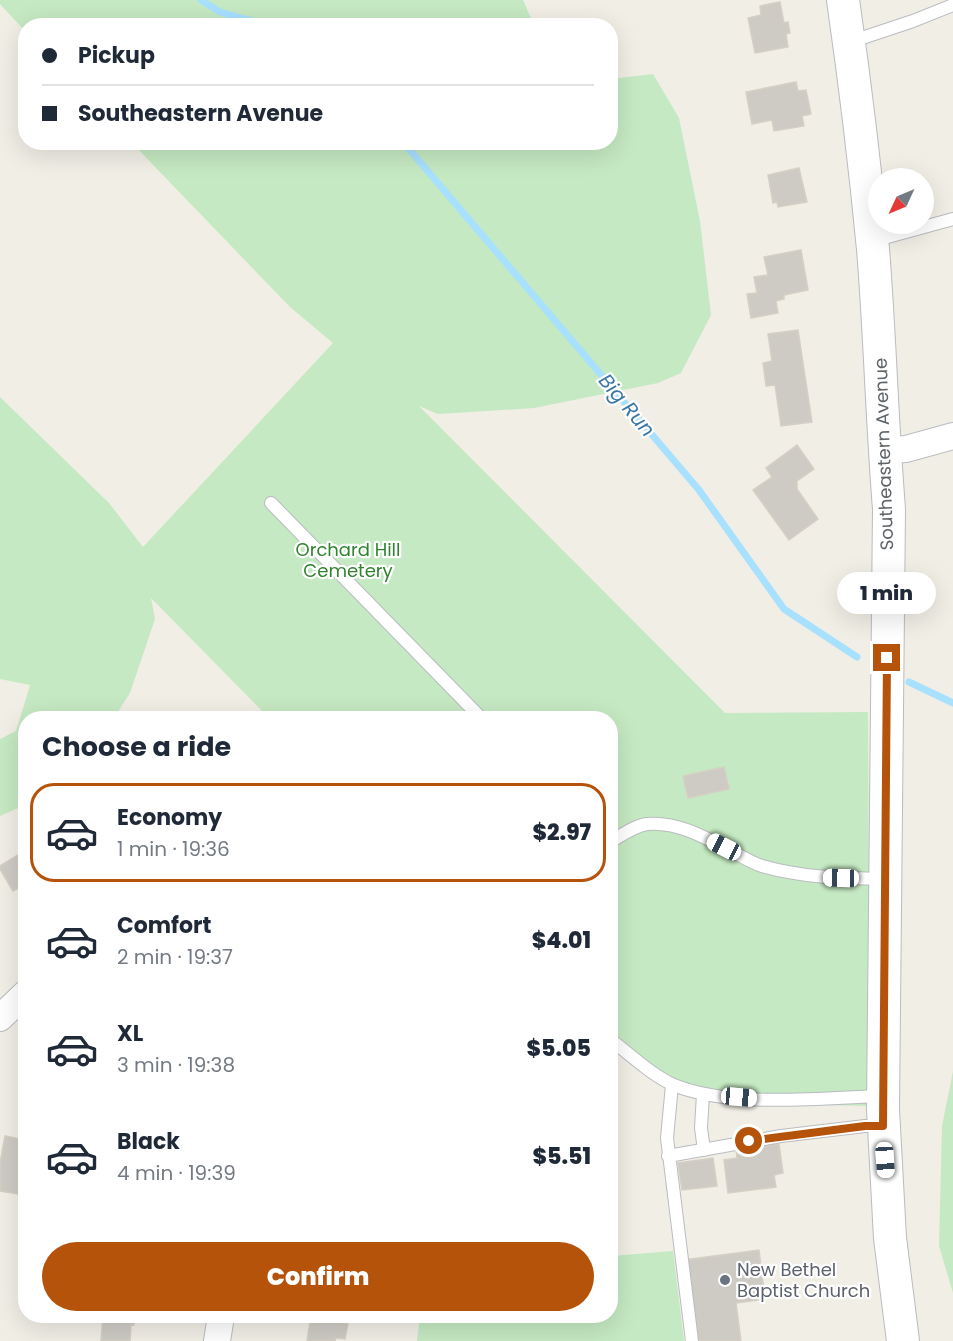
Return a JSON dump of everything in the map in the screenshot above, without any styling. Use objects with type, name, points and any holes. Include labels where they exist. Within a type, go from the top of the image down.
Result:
[{"type":"street","name":"Southeastern Avenue","points":[[846,3],[872,241],[889,509],[883,1111],[891,1238],[903,1341]]},
{"type":"street","points":[[886,450],[906,448],[953,436]]},
{"type":"street","points":[[0,1018],[18,1001]]},
{"type":"street","points":[[217,1341],[220,1323]]},
{"type":"lane","points":[[849,42],[948,4]]},
{"type":"lane","points":[[872,241],[953,219]]},
{"type":"lane","points":[[271,503],[474,711]]},
{"type":"lane","points":[[618,837],[630,829],[647,824],[665,825],[695,832],[759,865],[818,878],[885,879]]},
{"type":"lane","points":[[618,1045],[672,1085],[704,1094],[883,1111]]},
{"type":"lane","points":[[672,1085],[667,1138],[668,1156],[692,1341]]},
{"type":"lane","points":[[704,1094],[701,1128],[704,1150]]},
{"type":"lane","points":[[668,1156],[733,1143],[865,1126],[883,1111]]},
{"type":"green space","points":[[0,0],[523,0],[531,18],[18,18],[18,23],[0,4]]},
{"type":"green space","name":"Orchard Hill Cemetery","points":[[653,74],[679,118],[700,221],[711,315],[681,373],[658,383],[534,408],[438,414],[419,406],[725,713],[868,712],[870,1106],[723,1103],[699,1098],[618,1048],[618,711],[262,711],[151,598],[155,619],[130,693],[118,711],[22,711],[30,685],[0,679],[0,397],[109,503],[143,547],[333,343],[290,307],[139,150],[618,150],[618,78]]},
{"type":"green space","points":[[18,724],[18,808],[0,816],[0,739],[16,731]]},
{"type":"green space","points":[[953,1071],[953,1293],[939,1246],[942,1126]]},
{"type":"green space","points":[[673,1251],[684,1341],[417,1341],[419,1323],[618,1323],[618,1255]]},
{"type":"building","points":[[780,2],[784,23],[788,22],[790,33],[786,34],[788,47],[755,53],[748,18],[761,15],[760,6]]},
{"type":"building","points":[[796,82],[798,91],[806,90],[811,114],[802,116],[804,126],[774,131],[772,120],[752,124],[746,92]]},
{"type":"building","points":[[799,168],[807,202],[778,207],[777,202],[773,203],[768,175]]},
{"type":"building","points":[[801,250],[808,290],[784,295],[784,299],[776,301],[778,313],[751,318],[747,294],[757,293],[754,277],[768,275],[764,257]]},
{"type":"building","points":[[798,330],[812,422],[781,426],[775,385],[766,386],[763,363],[772,361],[768,334]]},
{"type":"building","points":[[797,445],[814,469],[797,481],[797,489],[818,519],[789,540],[753,490],[772,477],[766,468]]},
{"type":"building","points":[[724,767],[729,789],[688,798],[683,776]]},
{"type":"building","points":[[18,855],[18,888],[13,891],[0,866]]},
{"type":"building","points":[[5,1136],[18,1138],[18,1194],[0,1191],[0,1163]]},
{"type":"building","points":[[779,1144],[783,1173],[774,1175],[776,1187],[728,1193],[724,1160],[737,1158],[736,1149]]},
{"type":"building","points":[[713,1158],[717,1186],[682,1190],[678,1163]]},
{"type":"building","name":"New Bethel Baptist Church","points":[[759,1250],[765,1299],[736,1303],[741,1341],[695,1341],[684,1260]]},
{"type":"building","points":[[102,1323],[134,1323],[131,1325],[130,1341],[101,1341]]},
{"type":"building","points":[[310,1323],[348,1323],[345,1339],[307,1341]]},
{"type":"waterway","name":"Big Run","points":[[201,0],[220,12],[241,18]]},
{"type":"waterway","name":"Big Run","points":[[410,150],[699,490],[784,609],[857,657]]},
{"type":"waterway","name":"Big Run","points":[[909,682],[953,703]]},
{"type":"place","name":"New Bethel Baptist Church","points":[[725,1280]]},
{"type":"route","points":[[749,1141],[865,1126],[883,1126],[887,658]]}]
